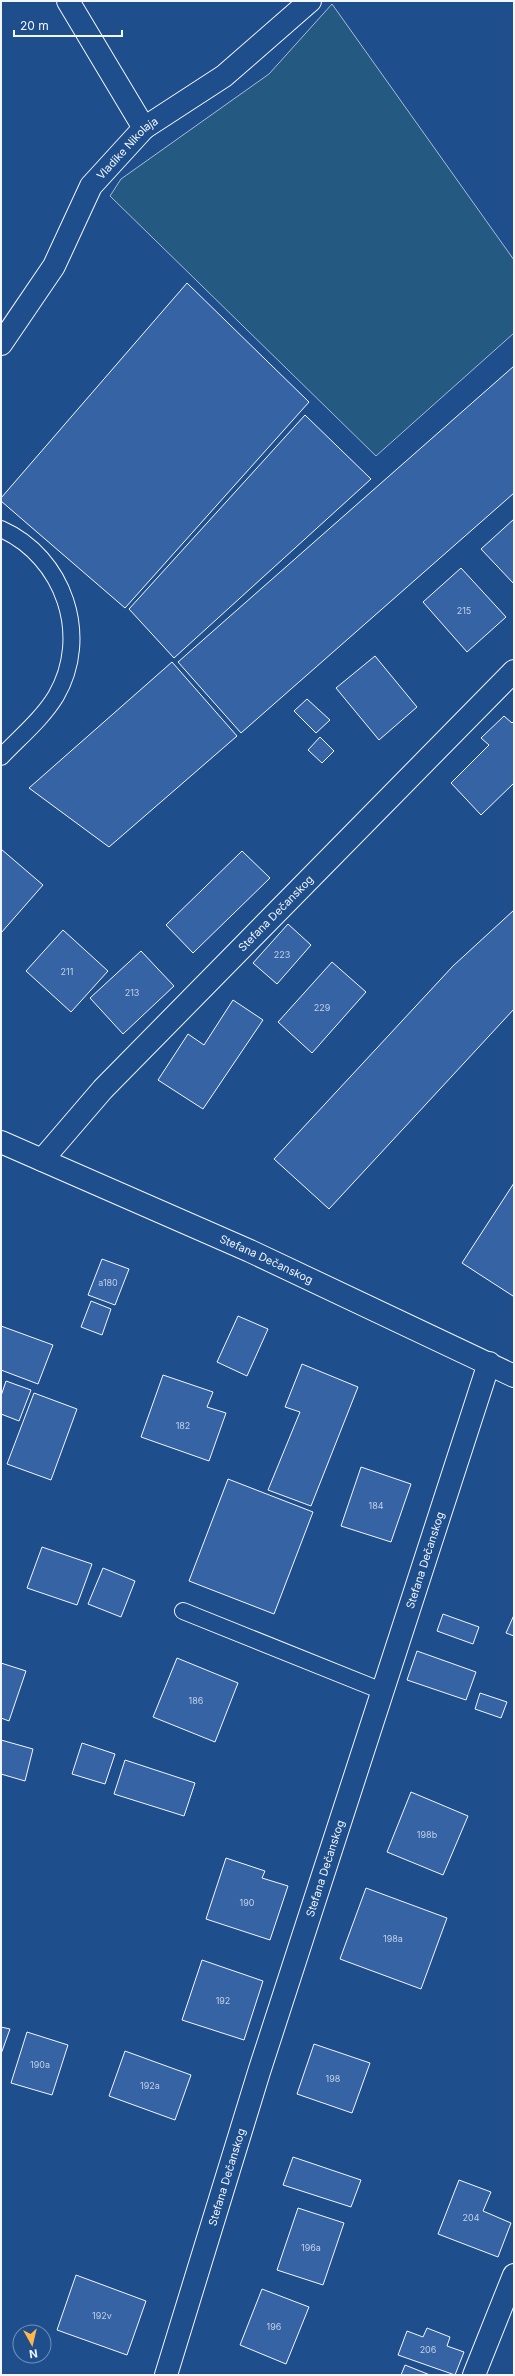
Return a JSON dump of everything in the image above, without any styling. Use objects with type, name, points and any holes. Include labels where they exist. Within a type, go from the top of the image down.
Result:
[{"type":"street","points":[[68,1],[144,128]]},
{"type":"street","name":"Vladike Nikolaja","points":[[1,344],[54,266],[91,186],[144,128],[224,76],[310,1]]},
{"type":"street","name":"Stefana Dečanskog","points":[[42,1160],[103,1089],[514,671]]},
{"type":"street","name":"Stefana Dečanskog","points":[[1,1142],[250,1250],[514,1376]]},
{"type":"street","name":"Stefana Dečanskog","points":[[166,2375],[259,2072],[489,1363]]},
{"type":"street","points":[[474,2375],[514,2275]]},
{"type":"lane","points":[[1,529],[22,541],[35,551],[54,573],[66,599],[72,632],[68,667],[56,696],[46,710],[1,757]]},
{"type":"lane","points":[[183,1611],[382,1691]]},
{"type":"shaded area","points":[[332,4],[514,260],[514,333],[376,456],[110,196],[121,179],[269,74]]},
{"type":"building","points":[[187,283],[309,402],[125,608],[1,501],[1,498]]},
{"type":"building","points":[[514,366],[514,493],[241,733],[178,662]]},
{"type":"building","points":[[305,415],[371,479],[174,658],[129,609]]},
{"type":"building","points":[[514,519],[514,584],[481,549]]},
{"type":"building","points":[[461,568],[506,617],[467,652],[423,602]]},
{"type":"building","points":[[375,656],[417,707],[379,740],[336,688]]},
{"type":"building","points":[[172,662],[237,736],[109,847],[29,788]]},
{"type":"building","points":[[307,699],[330,720],[316,733],[294,711]]},
{"type":"building","points":[[504,716],[512,723],[514,721],[514,783],[481,815],[451,783],[489,745],[481,738]]},
{"type":"building","points":[[320,737],[334,751],[322,763],[308,750]]},
{"type":"building","points":[[1,849],[43,885],[1,933]]},
{"type":"building","points":[[242,851],[270,878],[193,953],[166,925]]},
{"type":"building","points":[[514,910],[514,1009],[329,1209],[274,1159],[453,966]]},
{"type":"building","points":[[288,924],[311,945],[277,984],[253,963]]},
{"type":"building","points":[[63,930],[108,971],[71,1012],[26,971]]},
{"type":"building","points":[[141,951],[174,986],[123,1034],[90,998]]},
{"type":"building","points":[[332,962],[366,992],[312,1053],[278,1022]]},
{"type":"building","points":[[233,1000],[263,1020],[203,1109],[158,1080],[188,1034],[204,1045]]},
{"type":"building","points":[[514,1183],[514,1295],[513,1296],[462,1263]]},
{"type":"building","points":[[102,1259],[129,1269],[115,1305],[88,1295]]},
{"type":"building","points":[[91,1301],[111,1309],[102,1335],[81,1327]]},
{"type":"building","points":[[238,1316],[268,1329],[247,1376],[217,1362]]},
{"type":"building","points":[[1,1326],[53,1345],[38,1384],[1,1370]]},
{"type":"building","points":[[302,1364],[358,1387],[311,1506],[268,1490],[300,1412],[285,1407]]},
{"type":"building","points":[[163,1375],[213,1392],[207,1407],[226,1413],[209,1461],[141,1437]]},
{"type":"building","points":[[6,1381],[31,1390],[19,1421],[1,1414],[1,1396]]},
{"type":"building","points":[[34,1393],[77,1409],[51,1480],[7,1464]]},
{"type":"building","points":[[361,1467],[411,1484],[391,1542],[341,1526]]},
{"type":"building","points":[[228,1479],[313,1512],[274,1614],[189,1581]]},
{"type":"building","points":[[42,1547],[92,1564],[77,1605],[27,1588]]},
{"type":"building","points":[[103,1568],[135,1581],[121,1617],[88,1604]]},
{"type":"building","points":[[443,1614],[479,1627],[473,1644],[437,1631]]},
{"type":"building","points":[[514,1615],[514,1636],[506,1633]]},
{"type":"building","points":[[417,1651],[476,1672],[466,1700],[407,1680]]},
{"type":"building","points":[[177,1658],[238,1683],[215,1742],[153,1717]]},
{"type":"building","points":[[1,1663],[26,1671],[9,1721],[1,1718]]},
{"type":"building","points":[[480,1693],[507,1702],[501,1718],[475,1709]]},
{"type":"building","points":[[1,1740],[33,1749],[25,1781],[1,1774]]},
{"type":"building","points":[[82,1743],[115,1754],[105,1784],[72,1774]]},
{"type":"building","points":[[125,1760],[195,1783],[184,1816],[114,1794]]},
{"type":"building","points":[[411,1792],[468,1816],[443,1875],[387,1852]]},
{"type":"building","points":[[226,1858],[265,1871],[262,1878],[288,1886],[270,1940],[206,1919]]},
{"type":"building","points":[[366,1888],[447,1918],[421,1989],[340,1959]]},
{"type":"building","points":[[202,1960],[263,1981],[244,2040],[182,2020]]},
{"type":"building","points":[[1,2027],[10,2029],[1,2054]]},
{"type":"building","points":[[27,2032],[68,2045],[52,2095],[11,2083]]},
{"type":"building","points":[[314,2044],[370,2063],[352,2113],[297,2094]]},
{"type":"building","points":[[125,2051],[191,2075],[175,2120],[109,2096]]},
{"type":"building","points":[[293,2157],[361,2180],[351,2207],[283,2185]]},
{"type":"building","points":[[459,2180],[491,2192],[483,2211],[511,2223],[498,2257],[438,2234]]},
{"type":"building","points":[[298,2208],[344,2223],[323,2285],[277,2270]]},
{"type":"building","points":[[76,2275],[146,2301],[127,2355],[57,2330]]},
{"type":"building","points":[[262,2289],[309,2307],[286,2364],[240,2345]]},
{"type":"building","points":[[427,2328],[450,2337],[447,2346],[464,2352],[455,2375],[398,2355],[407,2331],[423,2337]]},
{"type":"building","points":[[405,2365],[430,2375],[401,2375]]}]
